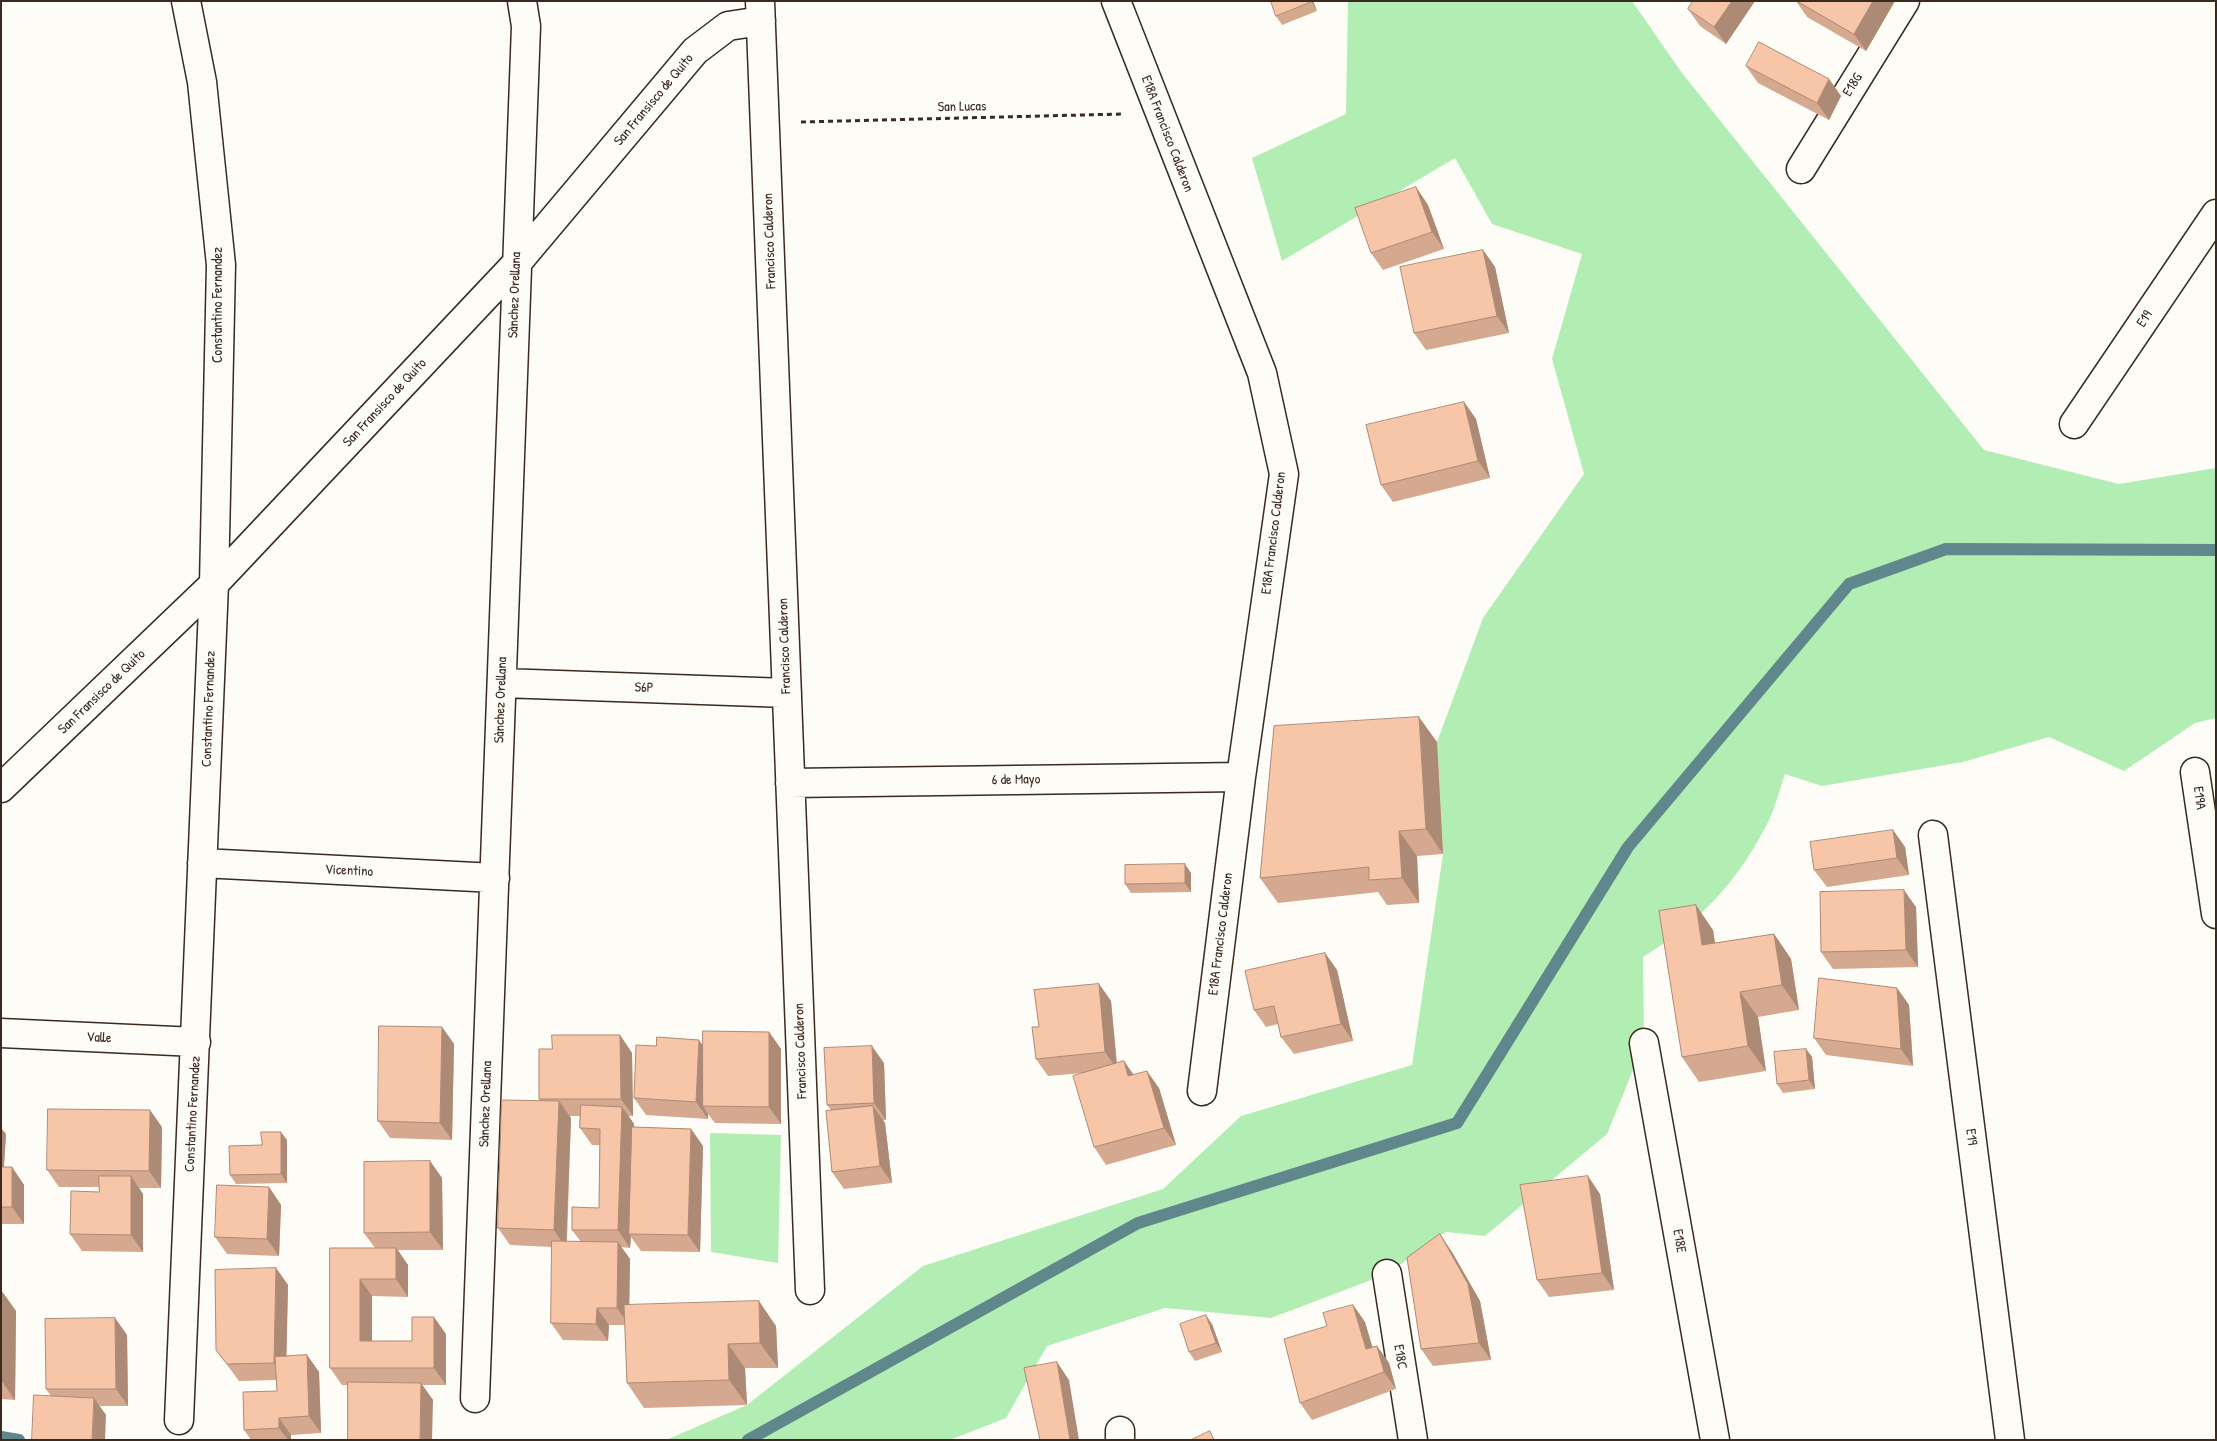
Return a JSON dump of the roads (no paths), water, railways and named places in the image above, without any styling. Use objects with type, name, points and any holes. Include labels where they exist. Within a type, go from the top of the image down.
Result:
[{"type":"street","name":"Constantino Fernandez","points":[[179,1420],[214,584],[220,265],[202,82],[186,1]]},
{"type":"street","name":"Sànchez Orellana","points":[[474,1398],[526,26],[522,1]]},
{"type":"street","name":"E18A Francisco Calderon","points":[[1116,1],[1158,113],[1262,373],[1284,474],[1241,777],[1202,1091]]},
{"type":"street","name":"E18G","points":[[1801,169],[1905,1]]},
{"type":"street","name":"San Fransisco de Quito","points":[[1,788],[214,584],[516,264],[695,51],[728,26],[761,11]]},
{"type":"street","name":"Francisco Calderon","points":[[761,11],[810,1290]]},
{"type":"street","name":"E19","points":[[2074,424],[2216,214]]},
{"type":"street","name":"S6P","points":[[502,683],[787,693]]},
{"type":"street","name":"E19A","points":[[2195,772],[2216,914]]},
{"type":"street","name":"6 de Mayo","points":[[790,783],[1241,777]]},
{"type":"street","name":"E19","points":[[1933,835],[2010,1440]]},
{"type":"street","name":"Vicentino","points":[[202,863],[495,878]]},
{"type":"street","name":"Valle","points":[[1,1034],[196,1042]]},
{"type":"street","name":"E18E","points":[[1644,1043],[1715,1440]]},
{"type":"street","name":"E18C","points":[[1388,1274],[1413,1440]]},
{"type":"waterway","points":[[748,1440],[1138,1223],[1457,1123],[1628,847],[1849,584],[1946,549],[2216,550]]},
{"type":"waterway","points":[[1,1437],[19,1440]]}]
